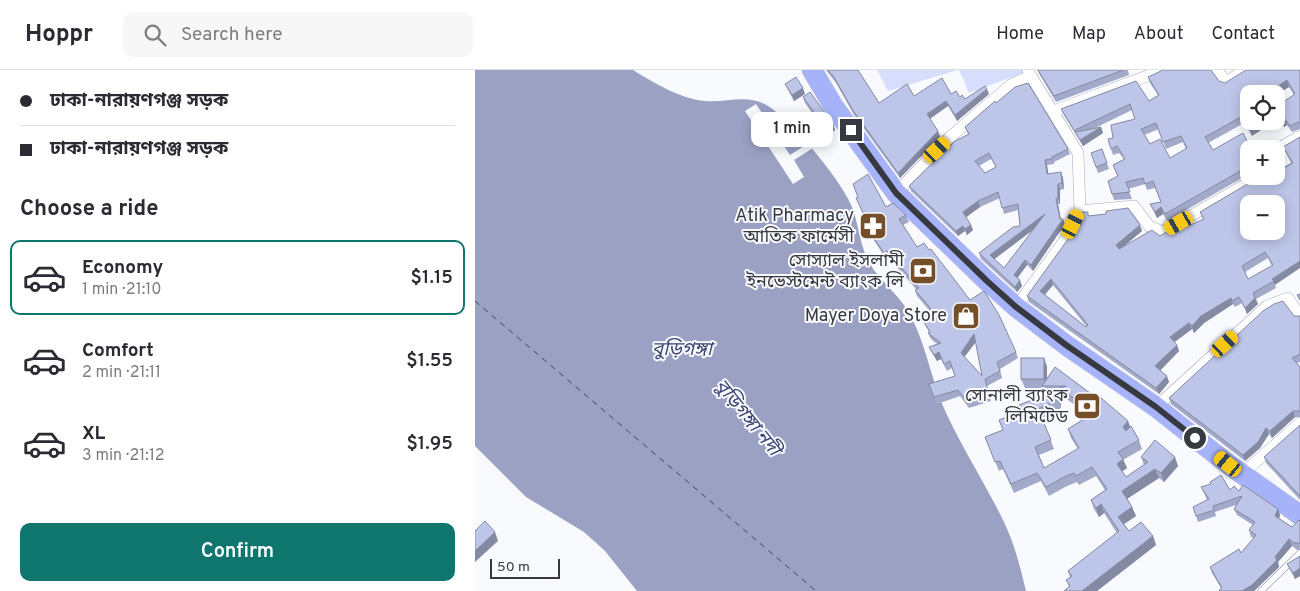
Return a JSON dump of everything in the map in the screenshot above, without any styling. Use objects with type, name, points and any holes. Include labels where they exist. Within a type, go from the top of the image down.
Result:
[{"type":"highway","points":[[812,70],[834,106],[896,193],[940,238],[1016,307],[1156,407],[1242,474],[1300,515]]},
{"type":"street","points":[[1053,110],[1163,70]]},
{"type":"street","points":[[1216,70],[1227,82],[1244,70]]},
{"type":"street","points":[[896,193],[949,138],[1012,84],[1030,73],[1078,152],[1080,211],[1067,237],[1016,307]]},
{"type":"street","points":[[1285,145],[1300,136]]},
{"type":"street","points":[[1080,211],[1134,206],[1149,226],[1163,232],[1244,185]]},
{"type":"street","points":[[1156,407],[1267,306],[1288,298],[1300,316]]},
{"type":"street","points":[[1242,474],[1300,423]]},
{"type":"lane","points":[[1261,591],[1300,553]]},
{"type":"shaded area","points":[[877,70],[958,70],[888,91]]},
{"type":"shaded area","points":[[959,70],[1028,70],[1028,71],[969,93]]},
{"type":"water","name":"বুড়িগঙ্গা","points":[[475,70],[633,70],[677,94],[696,100],[755,100],[763,103],[781,116],[828,168],[847,196],[870,264],[899,298],[914,322],[943,406],[1007,528],[1026,591],[637,591],[605,551],[584,532],[526,497],[475,446]]},
{"type":"pier","points":[[756,104],[790,155],[809,143],[813,148],[794,160],[804,177],[793,184],[745,111]]},
{"type":"building","points":[[828,70],[858,70],[879,103],[907,84],[914,96],[942,78],[951,94],[956,91],[960,97],[962,95],[965,99],[985,86],[987,89],[955,115],[946,101],[927,114],[938,131],[898,173],[852,109]]},
{"type":"building","points":[[1038,70],[1123,70],[1054,96]]},
{"type":"building","points":[[1163,70],[1211,70],[1219,81],[1225,83],[1246,70],[1300,70],[1300,123],[1298,122],[1290,126],[1285,119],[1285,101],[1295,94],[1287,80],[1280,85],[1240,85],[1240,118],[1205,137],[1213,150],[1243,133],[1247,140],[1240,140],[1240,171],[1165,214],[1161,207],[1155,212],[1150,204],[1161,202],[1153,181],[1145,184],[1143,178],[1126,182],[1130,192],[1112,194],[1108,181],[1118,176],[1113,165],[1125,159],[1117,146],[1111,149],[1108,139],[1113,138],[1111,125],[1135,119],[1130,104],[1075,130],[1076,132],[1101,127],[1080,140],[1061,109],[1136,81],[1149,101],[1159,95],[1148,77]],"holes":[[[1156,123],[1163,142],[1181,136],[1187,148],[1170,158],[1160,139],[1150,144],[1141,129]]]},
{"type":"building","points":[[796,77],[803,88],[792,95],[785,84]]},
{"type":"building","points":[[1028,83],[1068,149],[1052,157],[1052,159],[1045,160],[1047,174],[1061,172],[1062,183],[1058,184],[1058,198],[1056,199],[1060,219],[1063,219],[1031,265],[1025,260],[1014,275],[1020,280],[1015,287],[979,253],[1013,227],[1020,226],[1018,204],[1002,208],[998,192],[978,201],[963,212],[971,225],[965,229],[963,226],[956,231],[909,186],[955,141],[969,134],[965,127],[995,101],[996,103],[1015,87]],"holes":[[[989,153],[996,167],[985,173],[975,161]],[[1045,214],[1004,268],[990,255]]]},
{"type":"building","points":[[810,92],[833,124],[826,129],[803,97]]},
{"type":"building","points":[[1300,137],[1300,261],[1272,279],[1274,281],[1253,293],[1255,298],[1245,308],[1239,297],[1232,301],[1231,298],[1201,316],[1192,326],[1189,323],[1170,337],[1177,345],[1155,366],[1167,376],[1156,388],[1027,296],[1071,235],[1082,212],[1088,212],[1088,216],[1106,214],[1106,211],[1128,208],[1140,225],[1116,245],[1119,249],[1152,230],[1160,236],[1183,222],[1186,227],[1204,219],[1200,212],[1246,185],[1285,185],[1285,167],[1293,163],[1285,150],[1285,146]],"holes":[[[1265,252],[1273,265],[1248,279],[1242,266]],[[1051,279],[1088,325],[1086,327],[1040,291]]]},
{"type":"building","points":[[1102,149],[1107,163],[1096,167],[1091,153]]},
{"type":"building","points":[[868,174],[886,207],[893,203],[906,215],[899,219],[917,247],[924,243],[929,250],[931,249],[970,300],[984,291],[999,315],[1016,352],[997,362],[1000,371],[985,379],[989,394],[967,401],[958,390],[934,397],[929,384],[955,376],[950,361],[944,364],[939,352],[934,355],[929,347],[941,343],[928,333],[930,332],[921,317],[931,309],[915,290],[919,288],[887,251],[884,253],[867,228],[853,184]],"holes":[[[974,334],[982,376],[961,353]]]},
{"type":"building","points":[[1283,301],[1294,316],[1300,316],[1300,354],[1292,358],[1300,367],[1300,411],[1293,411],[1270,431],[1266,428],[1258,442],[1243,455],[1169,398],[1263,311]]},
{"type":"building","points":[[1021,358],[1044,358],[1044,379],[1021,379]]},
{"type":"building","points":[[1055,367],[1098,399],[1100,397],[1128,421],[1123,427],[1126,431],[1131,426],[1139,440],[1118,452],[1123,459],[1117,464],[1126,477],[1148,462],[1141,457],[1155,440],[1175,457],[1161,473],[1155,469],[1122,491],[1132,507],[1118,517],[1129,531],[1141,522],[1153,536],[1082,591],[1064,591],[1070,586],[1066,580],[1072,576],[1068,571],[1119,531],[1101,504],[1096,508],[1091,500],[1107,489],[1092,467],[1076,476],[1074,473],[1064,477],[1046,487],[1037,473],[1011,484],[1000,461],[995,462],[985,437],[1003,430],[999,420],[1022,411],[1019,405],[1057,390],[1058,399],[1038,409],[1051,440],[1035,447],[1044,468],[1079,448],[1068,429],[1084,419],[1091,411],[1060,388],[1066,386],[1042,386]]},
{"type":"building","points":[[1300,425],[1300,496],[1264,457]]},
{"type":"building","points":[[1221,475],[1230,490],[1234,486],[1239,491],[1243,485],[1278,509],[1275,516],[1292,527],[1300,521],[1300,543],[1294,543],[1289,539],[1275,557],[1277,560],[1252,585],[1242,591],[1220,591],[1222,588],[1210,567],[1239,549],[1241,553],[1256,535],[1249,530],[1255,522],[1234,509],[1242,496],[1213,506],[1214,510],[1196,516],[1193,507],[1209,499],[1201,487],[1211,484],[1210,482]]},
{"type":"building","points":[[485,521],[495,532],[475,551],[475,531]]},
{"type":"building","points":[[1300,556],[1300,568],[1293,573],[1287,564]]},
{"type":"ferry route","points":[[475,301],[816,591]]},
{"type":"place","name":"Atik Pharmacy আতিক ফার্মেসী","points":[[873,226]]},
{"type":"place","name":"সোস্যাল ইসলামী ইনভেস্টমেন্ট ব্যাংক লি","points":[[923,271]]},
{"type":"place","name":"Mayer Doya Store","points":[[966,316]]},
{"type":"place","name":"সোনালী ব্যাংক লিমিটেড","points":[[1087,406]]},
{"type":"route","points":[[851,130],[896,193],[940,238],[1016,307],[1066,345],[1156,407],[1195,438]]},
{"type":"water label","name":"বুড়িগঙ্গা নদী","points":[[747,418]]}]
